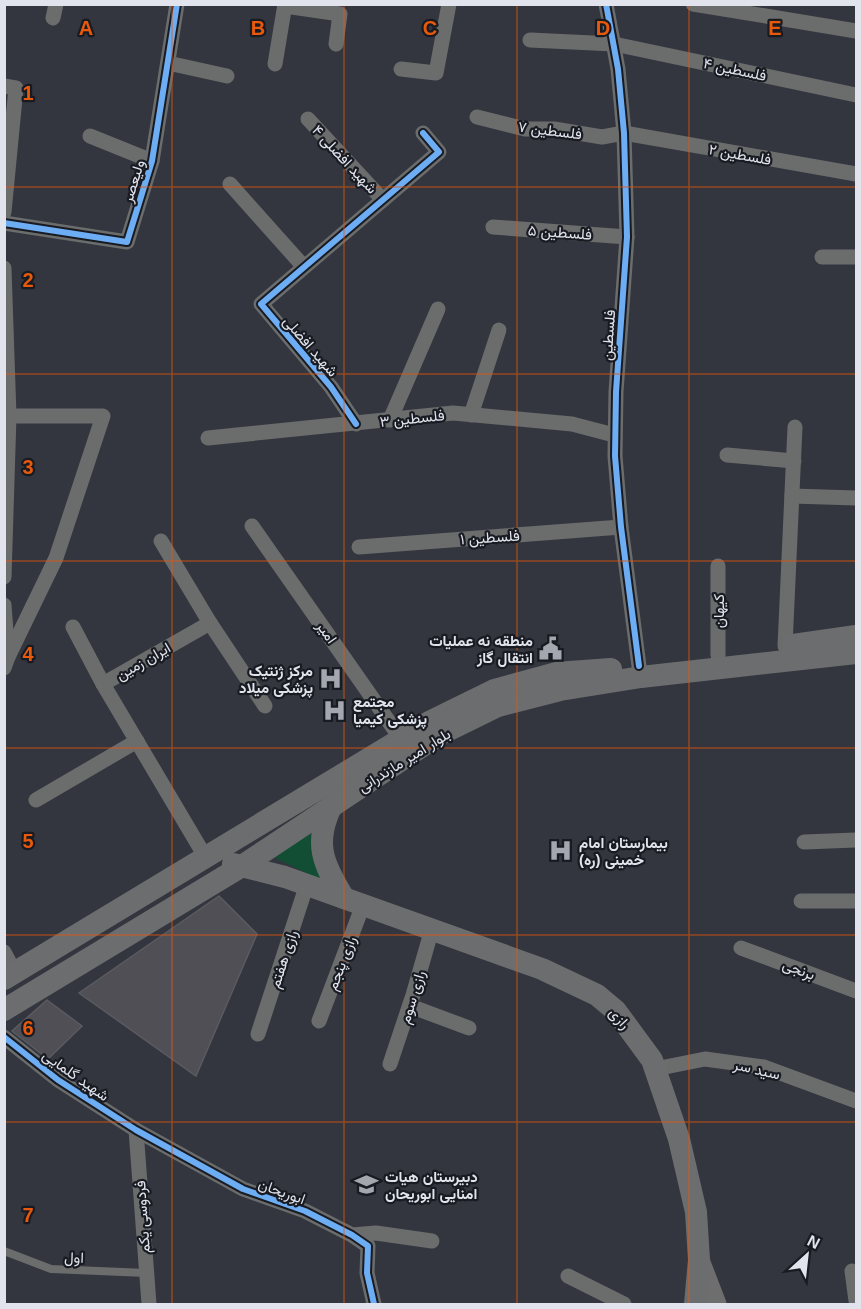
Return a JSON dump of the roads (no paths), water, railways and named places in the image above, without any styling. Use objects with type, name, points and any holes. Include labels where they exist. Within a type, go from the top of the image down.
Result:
[{"type":"main road","name":"بلوار امیر مازندرانی","points":[[10,976],[431,721],[494,690],[556,673],[639,666],[856,636]]},
{"type":"main road","name":"بلوار امیر مازندرانی","points":[[4,1010],[242,866],[439,735],[498,706],[560,690],[641,677],[856,653]]},
{"type":"main road","points":[[332,805],[324,822],[321,838],[331,876],[354,901]]},
{"type":"main road","name":"رازی","points":[[206,858],[307,884],[543,969],[597,995],[616,1011],[652,1060],[679,1140],[696,1212],[699,1260],[695,1305]]},
{"type":"main road","points":[[699,1260],[716,1305]]},
{"type":"street","name":"ولیعصر","points":[[4,223],[127,242],[152,160],[177,4]]},
{"type":"street","points":[[401,69],[436,73],[449,4]]},
{"type":"street","name":"فلسطین","points":[[606,4],[614,44],[624,133],[627,237],[614,435],[621,527],[639,666]]},
{"type":"street","points":[[693,4],[856,31]]},
{"type":"street","points":[[275,64],[285,5],[339,14],[336,44]]},
{"type":"street","name":"فلسطین ۴","points":[[530,40],[614,44],[856,95]]},
{"type":"street","points":[[168,63],[226,76]]},
{"type":"street","points":[[4,86],[16,88],[4,212]]},
{"type":"street","name":"فلسطین ۷","points":[[477,117],[525,129],[554,129],[602,137],[624,133]]},
{"type":"street","name":"شهید افضلی ۴","points":[[308,119],[383,200]]},
{"type":"street","points":[[230,184],[304,267],[439,152],[423,132]]},
{"type":"street","name":"فلسطین ۲","points":[[624,133],[856,174]]},
{"type":"street","points":[[90,136],[152,160]]},
{"type":"street","name":"فلسطین ۵","points":[[493,227],[627,237]]},
{"type":"street","points":[[822,257],[856,257]]},
{"type":"street","points":[[4,267],[9,416],[4,577]]},
{"type":"street","name":"شهید افضلی","points":[[304,267],[261,304],[331,387],[356,424]]},
{"type":"street","points":[[390,420],[438,309]]},
{"type":"street","points":[[471,415],[499,330]]},
{"type":"street","name":"فلسطین ۳","points":[[208,438],[453,413],[572,424],[614,435]]},
{"type":"street","points":[[6,662],[56,558],[103,416],[9,416]]},
{"type":"street","points":[[785,646],[795,427]]},
{"type":"street","points":[[727,455],[794,461]]},
{"type":"street","points":[[792,496],[856,498]]},
{"type":"street","name":"امیر","points":[[252,526],[401,739]]},
{"type":"street","name":"فلسطین ۱","points":[[359,547],[621,527]]},
{"type":"street","points":[[161,541],[210,623],[265,706]]},
{"type":"street","name":"کیهان","points":[[718,566],[718,655]]},
{"type":"street","points":[[4,604],[6,662]]},
{"type":"street","name":"ایران زمین","points":[[206,858],[103,684],[210,623]]},
{"type":"street","points":[[73,627],[103,684]]},
{"type":"street","points":[[36,800],[137,741]]},
{"type":"street","points":[[804,842],[856,840]]},
{"type":"street","name":"رازی هفتم","points":[[258,1034],[307,884]]},
{"type":"street","name":"رازی پنجم","points":[[319,1021],[354,901]]},
{"type":"street","points":[[801,901],[856,901]]},
{"type":"street","name":"رازی سوم","points":[[390,1064],[410,1006],[432,929]]},
{"type":"street","name":"برنجی","points":[[741,948],[856,991]]},
{"type":"street","points":[[4,952],[10,976]]},
{"type":"street","points":[[410,1006],[469,1028]]},
{"type":"street","name":"شهید گلمایی","points":[[4,1037],[58,1080],[136,1130]]},
{"type":"street","name":"سید سر","points":[[655,1070],[705,1059],[764,1067],[856,1101]]},
{"type":"street","name":"ابوریحان","points":[[136,1130],[243,1189],[305,1211],[352,1235],[368,1246],[367,1273],[374,1305]]},
{"type":"street","name":"فردوسی یکم","points":[[136,1130],[149,1305]]},
{"type":"street","points":[[352,1235],[376,1233],[432,1241]]},
{"type":"street","points":[[852,1271],[856,1301]]},
{"type":"street","points":[[568,1276],[624,1305]]},
{"type":"lane","name":"اول","points":[[4,1251],[51,1269],[146,1273]]},
{"type":"place","name":"منطقه نه عملیات انتقال گاز","points":[[551,649]]},
{"type":"place","name":"مرکز ژنتیک پزشکی میلاد","points":[[331,679]]},
{"type":"place","name":"مجتمع پزشکی کیمیا","points":[[335,710]]},
{"type":"place","name":"بیمارستان امام خمینی (ره)","points":[[561,851]]},
{"type":"place","name":"دبیرستان هیات امنایی ابوریحان","points":[[367,1185]]}]
